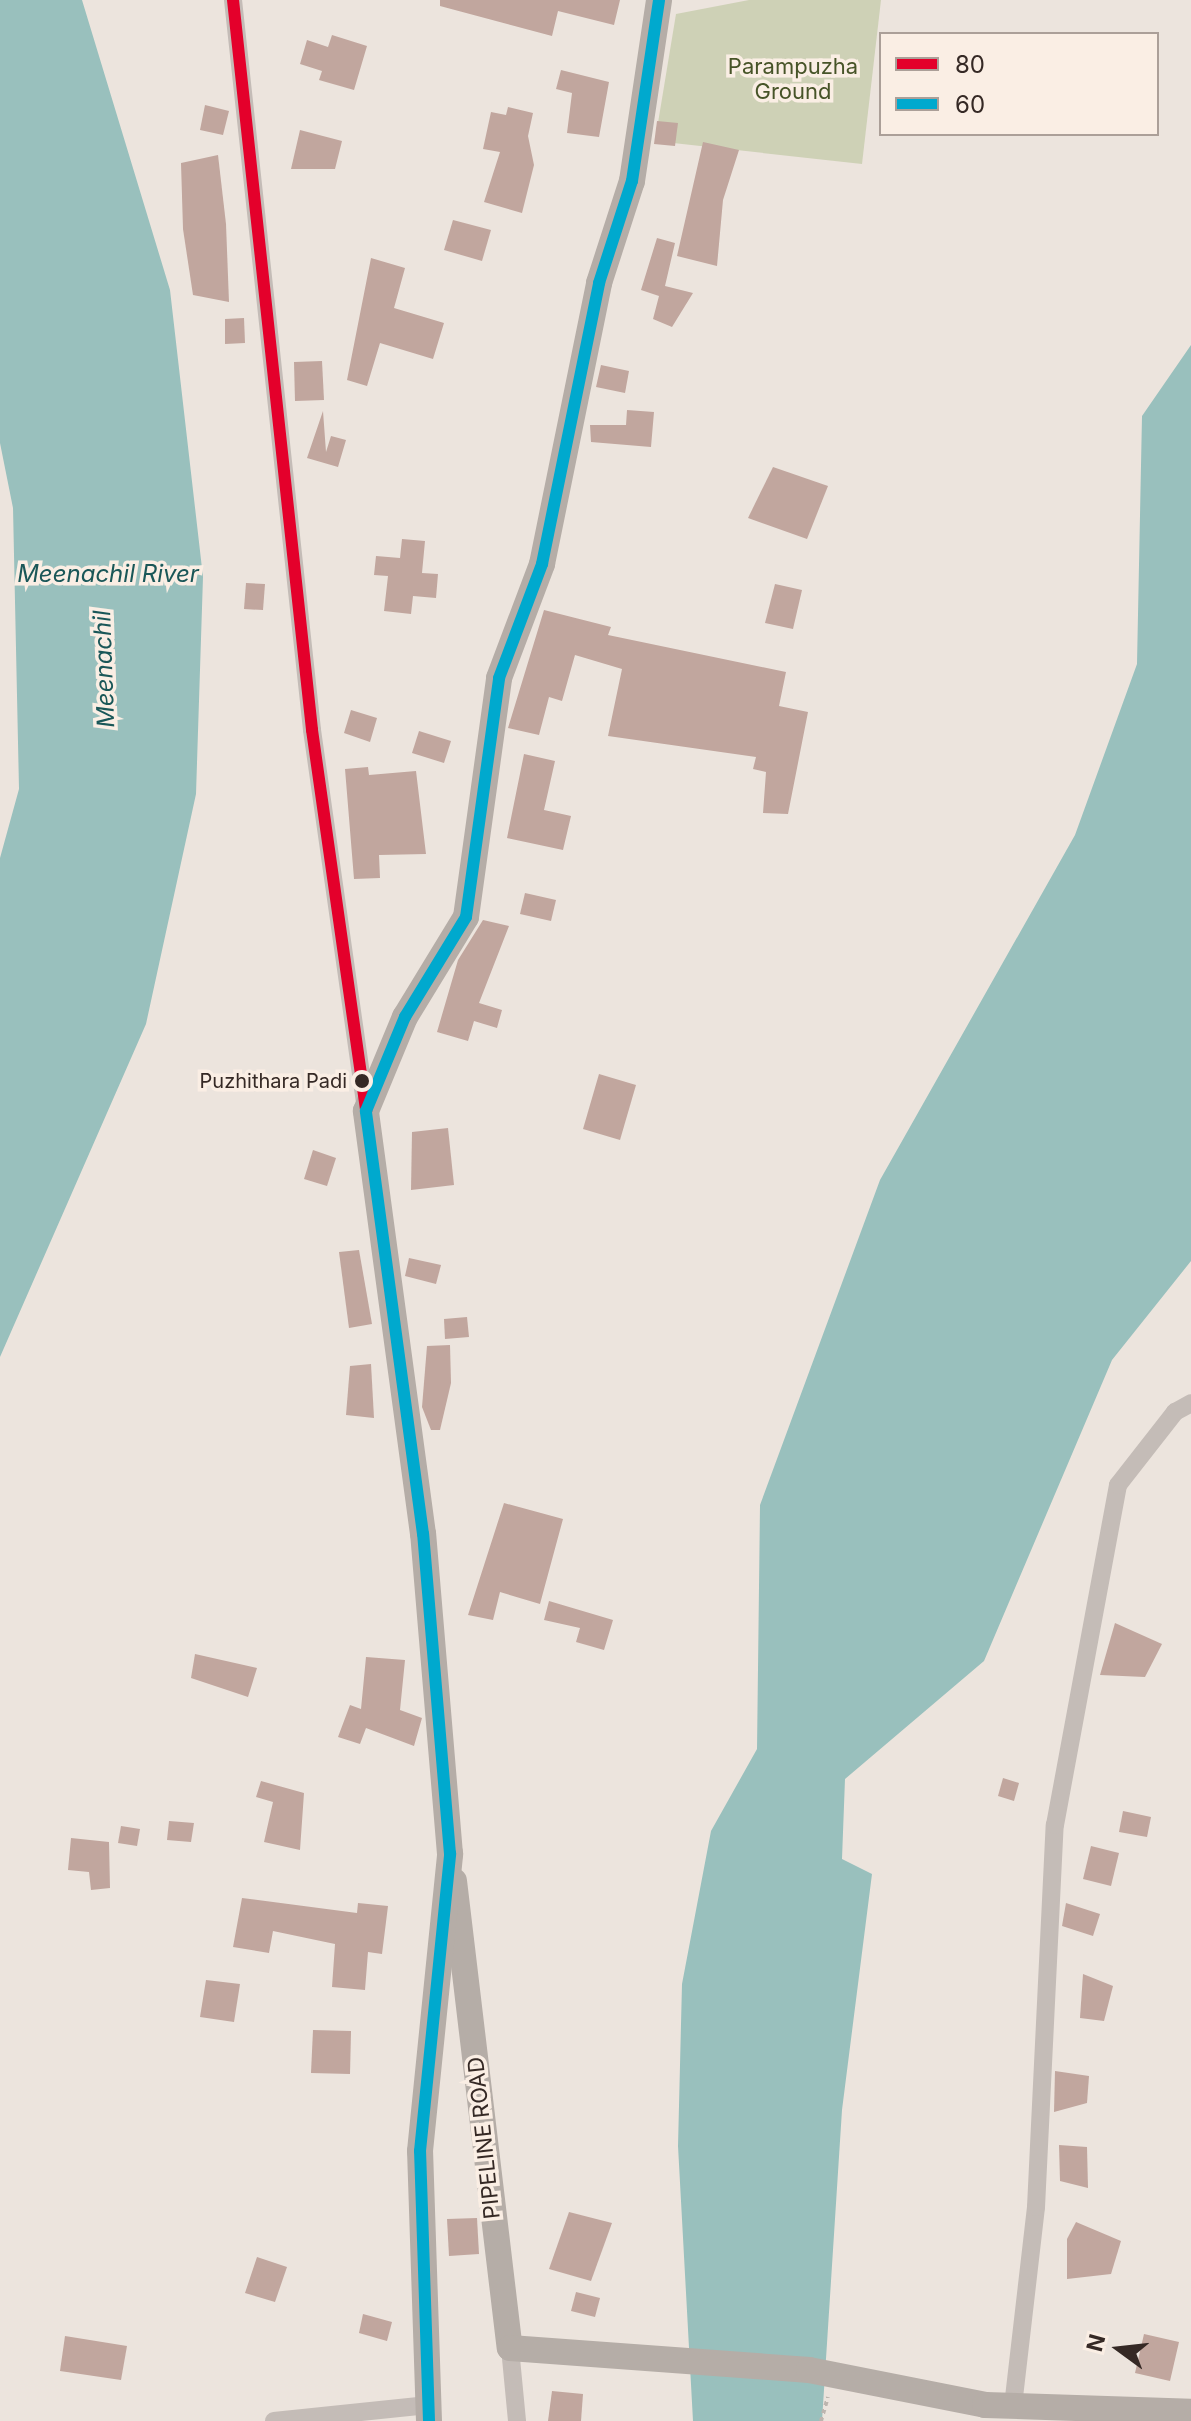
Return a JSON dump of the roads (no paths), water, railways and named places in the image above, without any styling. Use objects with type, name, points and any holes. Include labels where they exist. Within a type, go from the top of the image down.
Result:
[{"type":"main road","points":[[429,2413],[420,2151],[450,1854],[423,1534],[366,1111],[405,1017],[466,917],[499,678],[542,564],[599,283],[632,181],[659,0]]},
{"type":"main road","name":"PIPELINE ROAD","points":[[450,1854],[510,2348]]},
{"type":"main road","points":[[510,2348],[717,2360],[809,2370],[1002,2411],[1191,2412]]},
{"type":"street","points":[[233,0],[314,745],[366,1111]]},
{"type":"street","points":[[1002,2411],[1036,2207],[1055,1825],[1118,1485],[1175,1412],[1191,1403]]},
{"type":"street","name":"PIPELINE ROAD","points":[[510,2348],[517,2421]]},
{"type":"street","points":[[274,2421],[429,2413]]},
{"type":"water","name":"Meenachil River","points":[[0,0],[82,0],[170,290],[203,577],[196,794],[146,1024],[0,1357],[0,858],[19,789],[13,508],[0,443]]},
{"type":"water","points":[[1191,345],[1191,1261],[1112,1360],[984,1661],[845,1779],[842,1859],[872,1874],[842,2110],[822,2421],[693,2421],[678,2146],[682,1984],[711,1831],[757,1749],[760,1505],[880,1180],[1075,835],[1137,664],[1142,416]]},
{"type":"place","name":"Puzhithara Padi","points":[[362,1081]]},
{"type":"park label","name":"Parampuzha Ground","points":[[793,78]]},
{"type":"water label","name":"Meenachil","points":[[104,669]]}]
